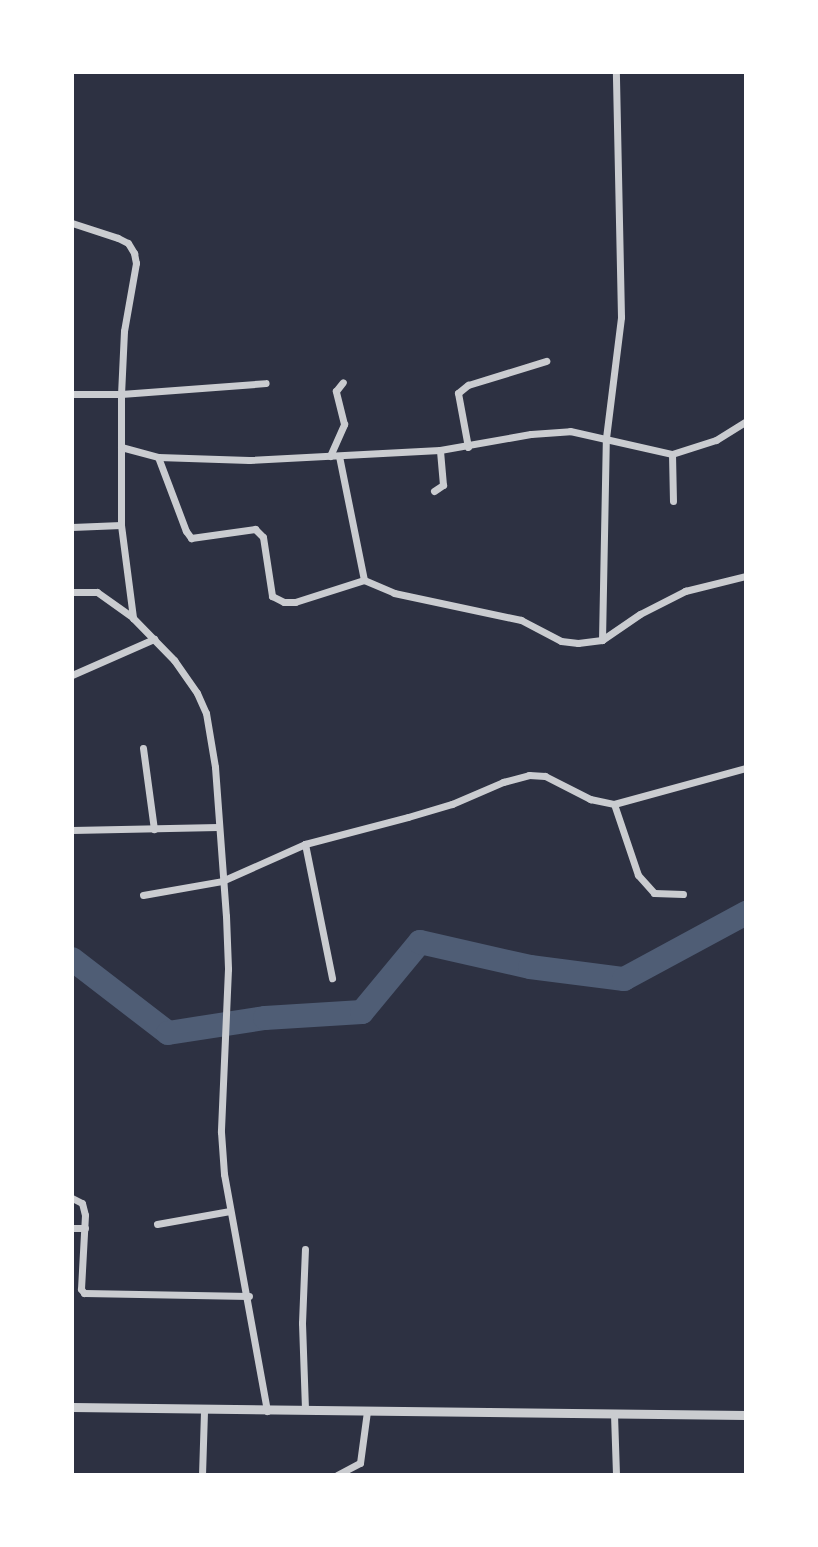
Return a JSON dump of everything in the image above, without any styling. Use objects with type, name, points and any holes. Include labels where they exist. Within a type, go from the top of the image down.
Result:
[{"type":"street","points":[[602,640],[606,438],[621,317],[616,72]]},
{"type":"street","points":[[72,223],[118,237],[128,243],[134,253],[134,286],[124,331],[121,394],[121,525],[133,618]]},
{"type":"street","points":[[468,447],[458,394],[468,385],[546,361]]},
{"type":"street","points":[[343,382],[336,391],[344,424],[335,456],[364,580]]},
{"type":"street","points":[[72,394],[121,394],[266,383]]},
{"type":"street","points":[[121,447],[158,457],[249,460],[440,450],[531,434],[570,431],[672,454],[716,440],[746,421]]},
{"type":"street","points":[[434,491],[443,485],[440,450]]},
{"type":"street","points":[[672,454],[673,501]]},
{"type":"street","points":[[158,457],[180,517],[191,538],[255,529],[263,537],[272,596],[284,602],[295,602],[364,580],[403,596],[451,603],[521,620],[561,641],[602,640],[667,598],[746,576]]},
{"type":"street","points":[[72,527],[121,525]]},
{"type":"street","points":[[72,592],[97,592],[133,618],[174,660],[197,693],[206,713],[215,767],[228,969],[221,1132],[230,1211],[248,1296],[267,1410]]},
{"type":"street","points":[[72,675],[154,639]]},
{"type":"street","points":[[143,748],[154,829]]},
{"type":"street","points":[[143,895],[222,881],[305,844],[452,804],[503,782],[529,775],[545,776],[590,799],[614,804],[746,768]]},
{"type":"street","points":[[614,804],[638,875],[654,893],[683,894]]},
{"type":"street","points":[[72,830],[218,827]]},
{"type":"street","points":[[305,844],[332,978]]},
{"type":"street","points":[[72,1198],[82,1203],[85,1228],[81,1289],[84,1293],[248,1296]]},
{"type":"street","points":[[157,1224],[230,1211]]},
{"type":"street","points":[[72,1228],[85,1228]]},
{"type":"street","points":[[305,1249],[302,1323],[305,1409]]},
{"type":"street","points":[[72,1407],[746,1415]]},
{"type":"street","points":[[202,1475],[204,1410]]},
{"type":"street","points":[[337,1475],[360,1463],[367,1411]]},
{"type":"street","points":[[614,1414],[616,1475]]},
{"type":"waterway","points":[[72,959],[168,1033],[265,1018],[362,1012],[420,942],[530,967],[624,979],[746,913]]}]
